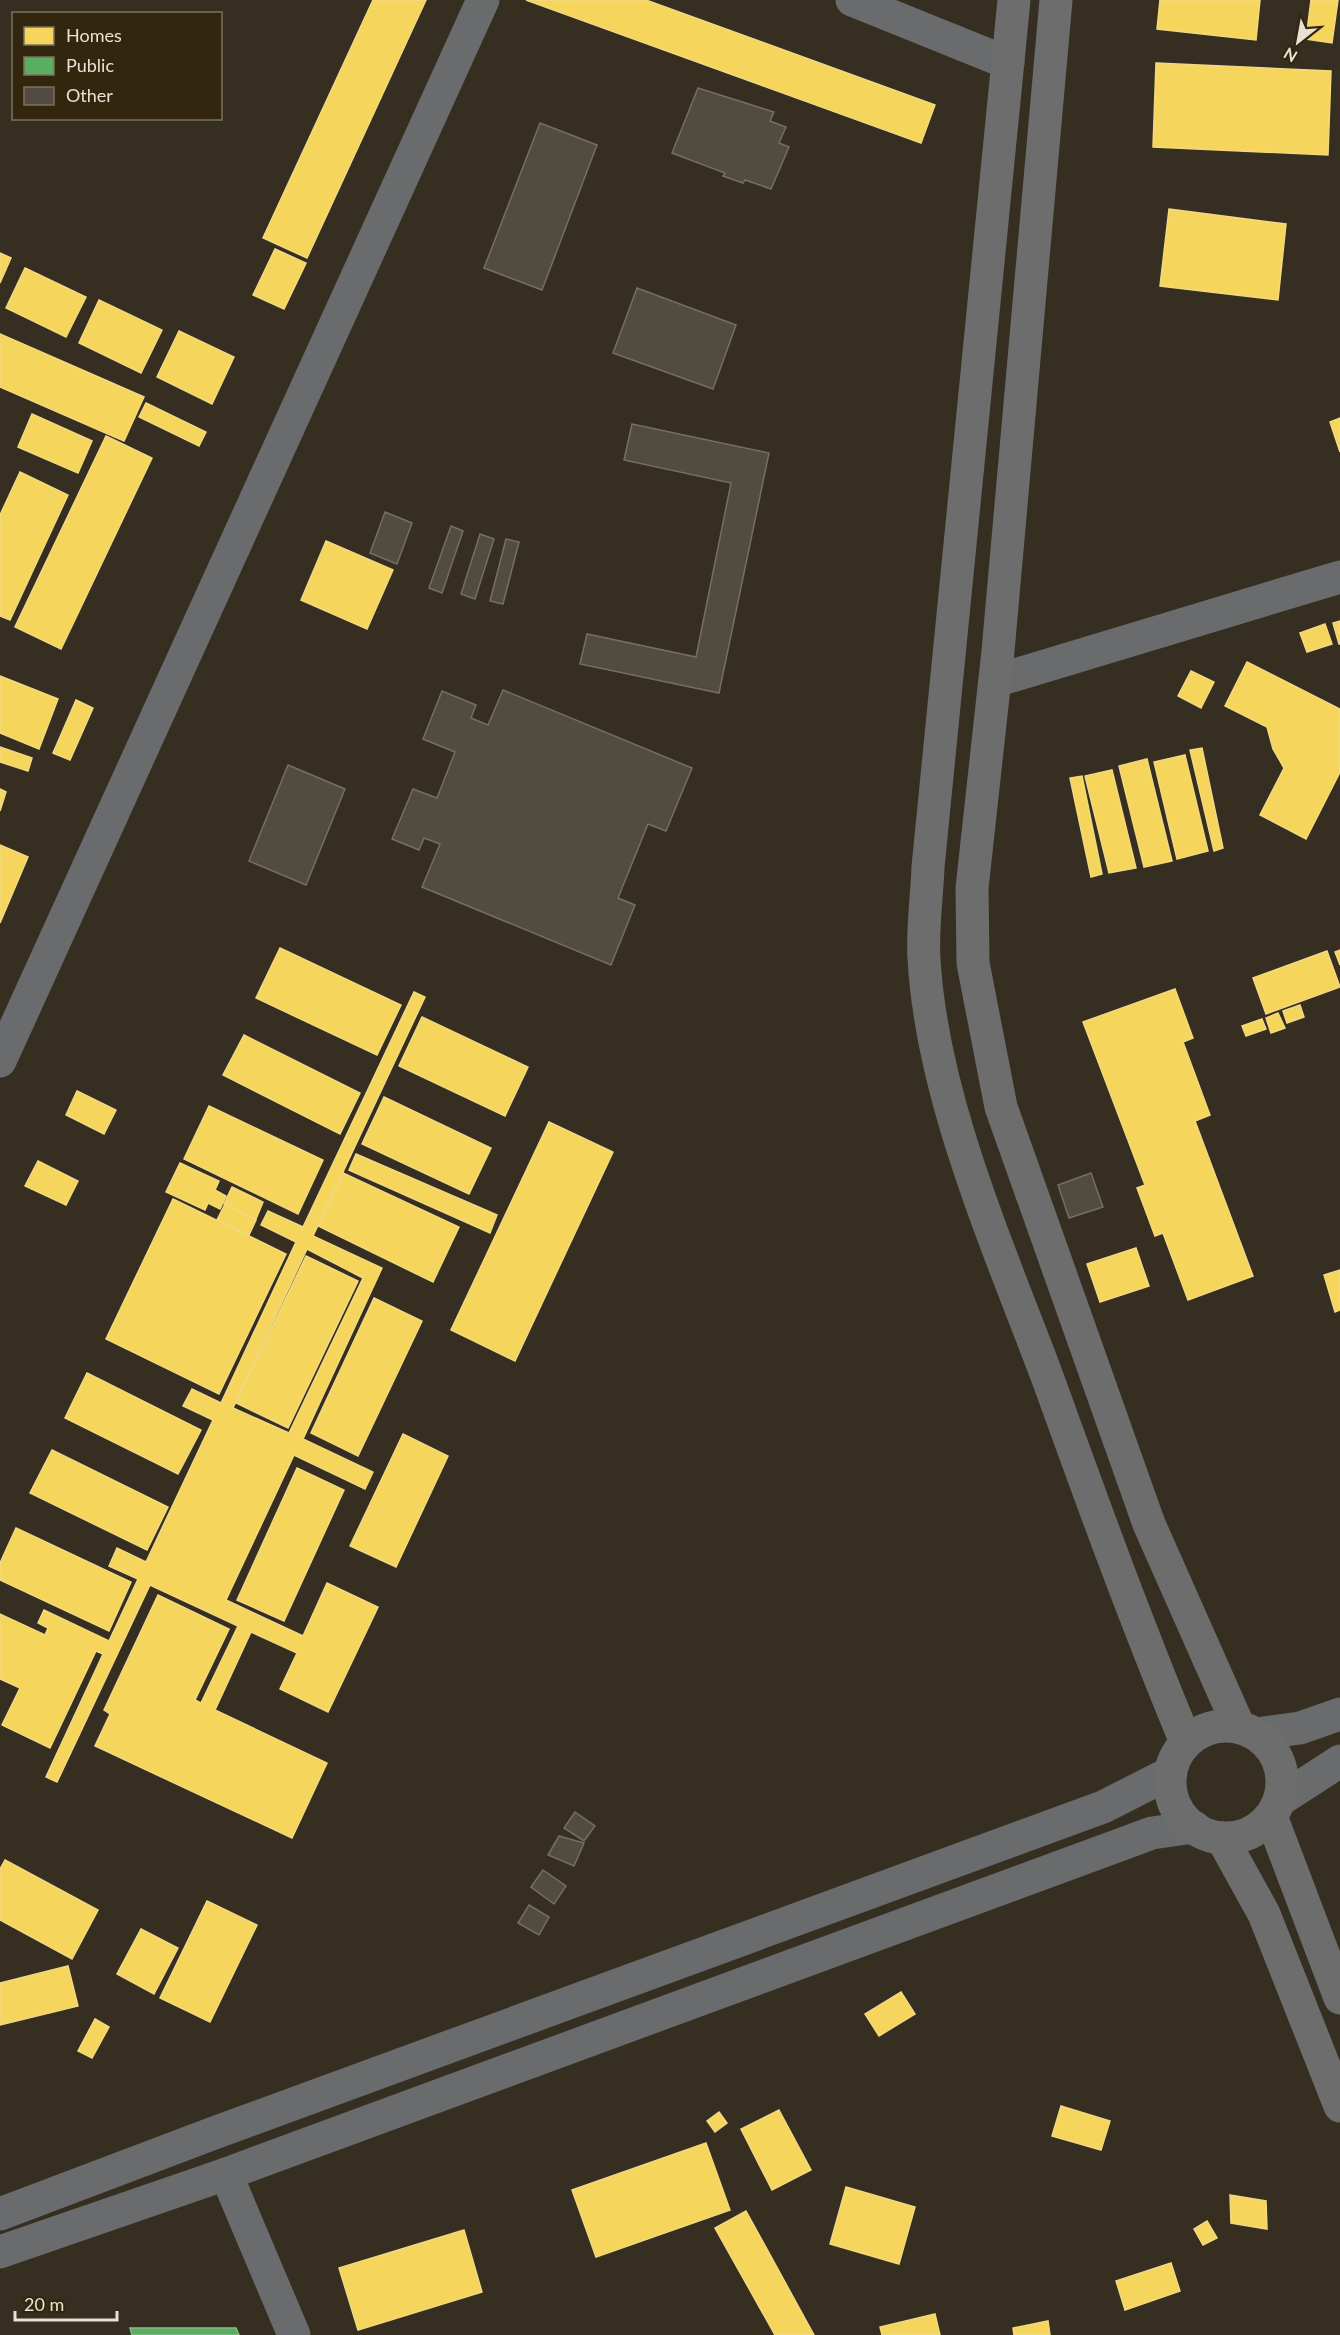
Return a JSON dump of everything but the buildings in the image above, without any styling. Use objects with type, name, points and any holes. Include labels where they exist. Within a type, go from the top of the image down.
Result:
[{"type":"main road","points":[[1014,0],[928,867],[924,959],[943,1074],[978,1191],[1145,1644],[1186,1742]]},
{"type":"main road","points":[[1056,0],[995,681],[972,888],[973,952],[986,1038],[1001,1107],[1149,1524],[1247,1730],[1270,1747],[1279,1763],[1283,1781],[1275,1808],[1257,1829],[1240,1836],[1208,1832]]},
{"type":"main road","points":[[1247,1730],[1211,1728],[1186,1742],[1176,1756],[1170,1773],[1171,1792],[1177,1809],[1208,1832],[1264,1914],[1340,2106]]},
{"type":"main road","points":[[1275,1808],[1340,1998]]},
{"type":"street","points":[[0,1061],[483,0]]},
{"type":"street","points":[[852,0],[1008,63]]},
{"type":"street","points":[[995,681],[1340,577]]},
{"type":"street","points":[[1247,1730],[1300,1728],[1340,1714]]},
{"type":"street","points":[[1275,1808],[1340,1761]]},
{"type":"street","points":[[0,2214],[214,2133],[1103,1807],[1170,1773]]},
{"type":"street","points":[[0,2252],[226,2174],[1152,1833],[1208,1832]]},
{"type":"street","points":[[226,2174],[294,2335]]}]
